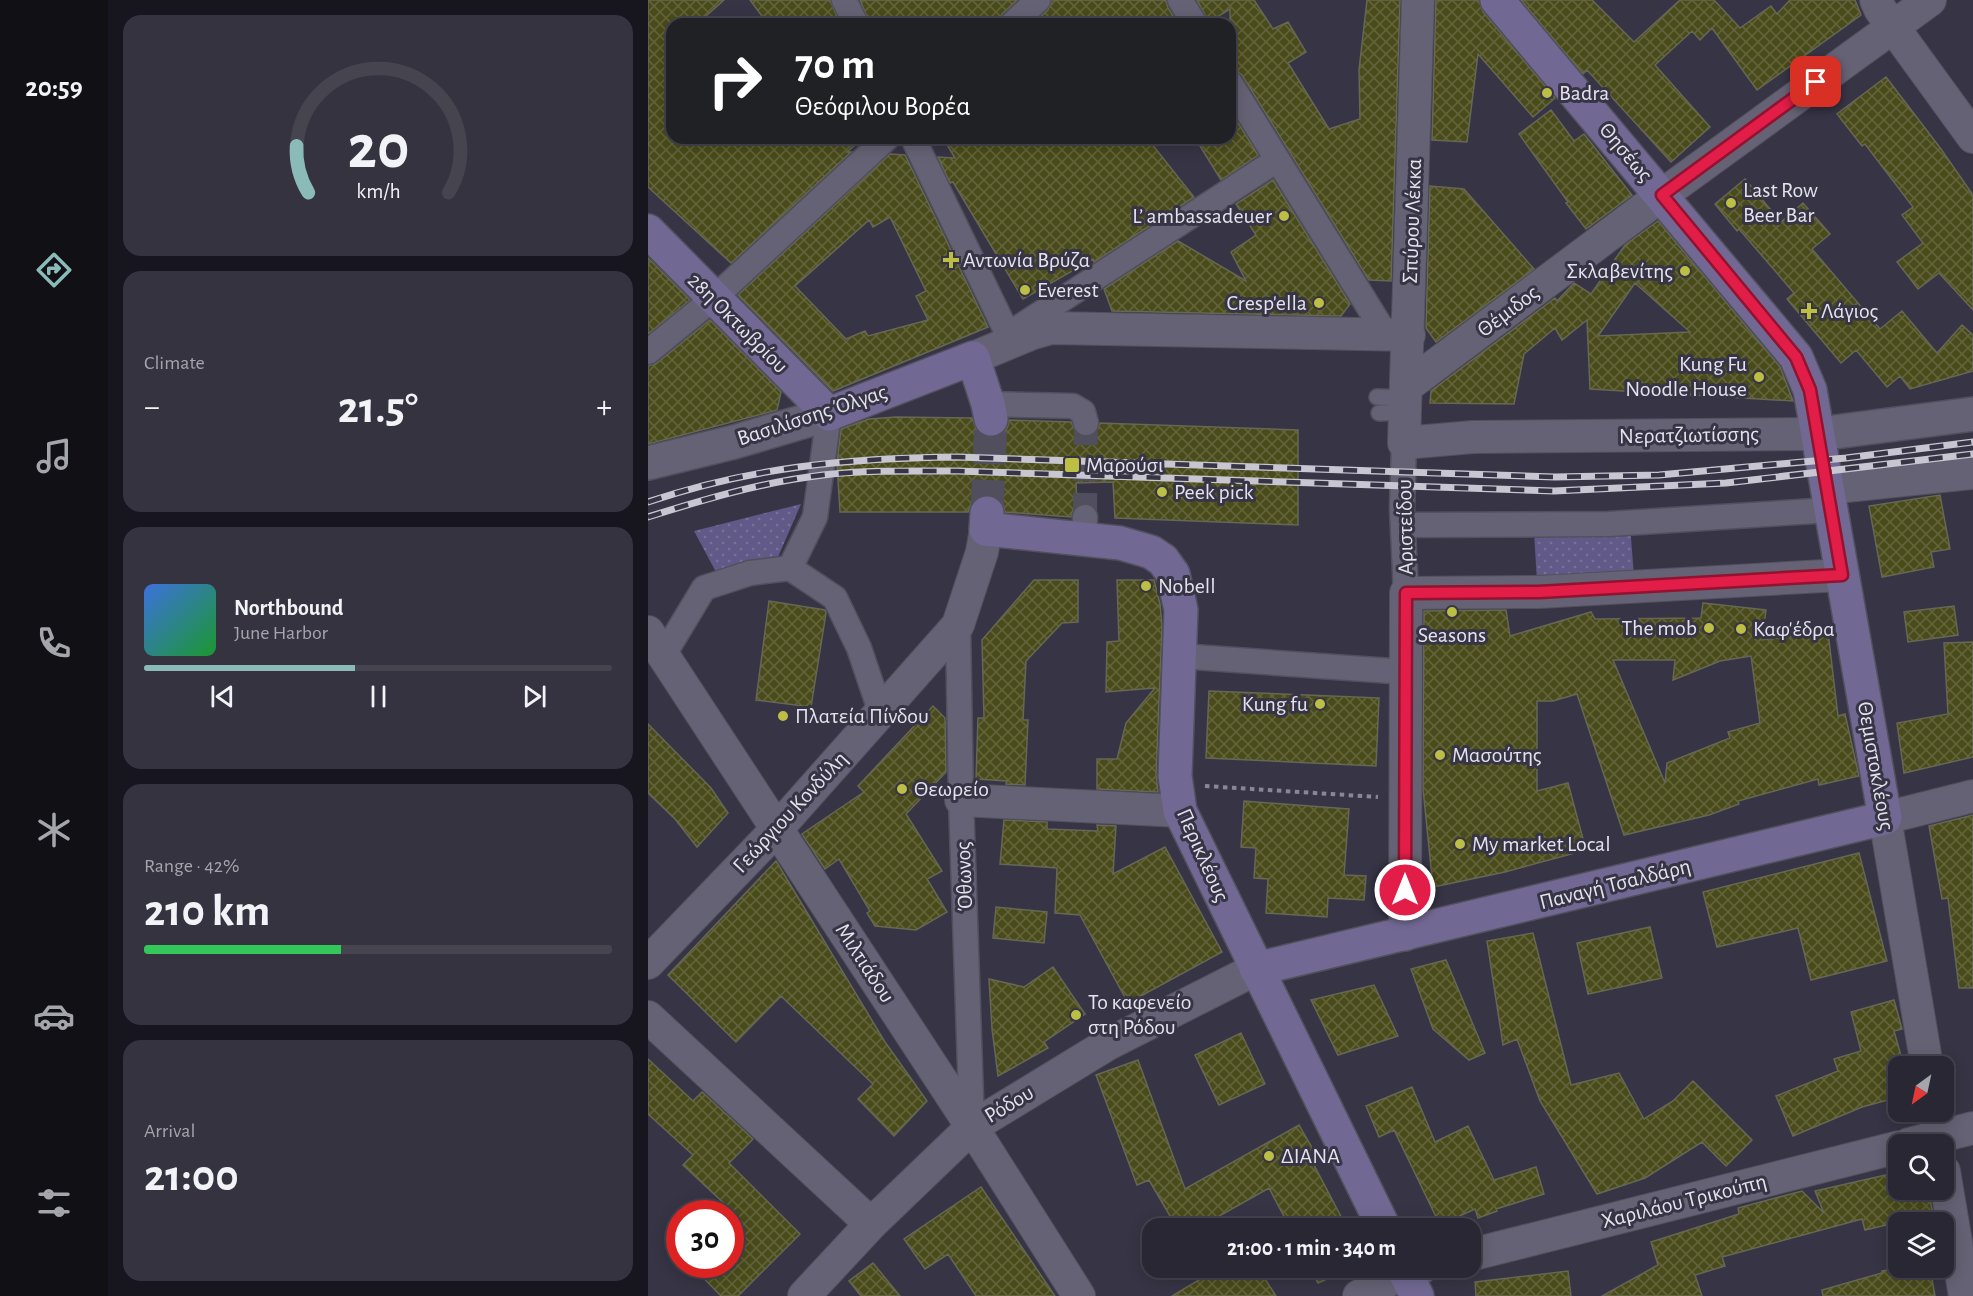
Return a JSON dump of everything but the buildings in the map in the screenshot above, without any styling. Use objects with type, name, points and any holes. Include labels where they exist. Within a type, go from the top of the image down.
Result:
[{"type":"main road","name":"Θησέως","points":[[1497,0],[1796,357],[1810,390],[1827,488]]},
{"type":"main road","name":"28η Οκτωβρίου","points":[[648,231],[829,414]]},
{"type":"main road","name":"Βασιλίσσης Όλγας","points":[[829,414],[973,357]]},
{"type":"main road","points":[[973,357],[989,412]]},
{"type":"main road","name":"Θεμιστοκλέους","points":[[1827,488],[1885,818]]},
{"type":"main road","name":"Περικλέους","points":[[986,521],[1085,529],[1151,552],[1163,560],[1173,574],[1181,610],[1175,776],[1180,811],[1379,1218]]},
{"type":"main road","name":"Παναγή Τσαλδάρη","points":[[1256,969],[1885,818]]},
{"type":"street","points":[[844,0],[853,18]]},
{"type":"street","points":[[1018,18],[1038,0]]},
{"type":"street","points":[[1180,0],[1191,18]]},
{"type":"street","name":"Σπύρου Λέκκα","points":[[1396,408],[1397,335],[1418,0]]},
{"type":"street","name":"Θέμιδος","points":[[1396,408],[1884,13],[1930,0]]},
{"type":"street","points":[[1884,13],[1973,137]]},
{"type":"street","points":[[1236,92],[1277,160],[1397,335]]},
{"type":"street","points":[[648,352],[714,298],[881,144]]},
{"type":"street","points":[[916,144],[1010,338]]},
{"type":"street","points":[[973,357],[1010,338],[1277,160]]},
{"type":"street","points":[[1010,338],[1051,328],[1397,335]]},
{"type":"street","points":[[989,412],[1072,406],[1083,411],[1086,423]]},
{"type":"street","name":"Νερατζιωτίσσης","points":[[1396,408],[1473,437],[1819,434],[1973,414]]},
{"type":"street","name":"Αριστείδου","points":[[1396,408],[1406,593],[1405,935]]},
{"type":"street","points":[[790,568],[815,517],[829,414]]},
{"type":"street","name":"Βασιλίσσης Όλγας","points":[[648,463],[829,414]]},
{"type":"street","points":[[1402,525],[1609,524],[1827,488],[1973,473]]},
{"type":"street","name":"Γεώργιου Κονδύλη","points":[[648,963],[777,828],[958,625],[982,552],[986,521]]},
{"type":"street","points":[[656,644],[704,588],[750,573],[790,568],[835,598],[860,648],[881,713]]},
{"type":"street","points":[[1406,593],[1550,591],[1842,575]]},
{"type":"street","name":"Όθωνος","points":[[958,625],[961,800],[972,1127]]},
{"type":"street","name":"Μιλτιάδου","points":[[656,644],[972,1127],[1079,1296]]},
{"type":"street","points":[[1179,656],[1406,672]]},
{"type":"street","name":"Παναγή Τσαλδάρη","points":[[1885,818],[1973,796]]},
{"type":"street","points":[[961,800],[1180,811]]},
{"type":"street","name":"Θεμιστοκλέους","points":[[1885,818],[1925,1056]]},
{"type":"street","name":"Ρόδου","points":[[804,1296],[871,1224],[972,1127],[1108,1044],[1256,969]]},
{"type":"street","points":[[648,1017],[871,1224]]},
{"type":"street","points":[[1930,1134],[1973,1128]]},
{"type":"street","name":"Χαριλάου Τρικούπη","points":[[1481,1252],[1888,1150]]},
{"type":"street","points":[[1949,1200],[1965,1296]]},
{"type":"street","points":[[1359,1296],[1406,1278]]},
{"type":"path","points":[[1202,786],[1405,798]]},
{"type":"shaded area","points":[[801,504],[778,557],[716,572],[694,531]]},
{"type":"shaded area","points":[[1630,525],[1634,576],[1537,582],[1534,532]]},
{"type":"tunnel","points":[[987,513],[991,419]]},
{"type":"tunnel","points":[[1085,517],[1086,423]]},
{"type":"railway","points":[[648,502],[725,480],[763,473],[839,462],[917,458],[957,457],[1555,477],[1659,475],[1846,458],[1973,442]]},
{"type":"railway","points":[[648,517],[756,487],[801,478],[856,472],[957,471],[1554,491],[1726,483],[1973,454]]},
{"type":"place","name":"Badra","points":[[1547,93]]},
{"type":"place","name":"Last Row Beer Bar","points":[[1731,203]]},
{"type":"place","name":"L’ ambassadeuer","points":[[1284,216]]},
{"type":"place","name":"Αντωνία Βρύζα","points":[[951,260]]},
{"type":"place","name":"Σκλαβενίτης","points":[[1685,271]]},
{"type":"place","name":"Everest","points":[[1025,290]]},
{"type":"place","name":"Cresp'ella","points":[[1319,303]]},
{"type":"place","name":"Λάγιος","points":[[1809,311]]},
{"type":"place","name":"Kung Fu Noodle House","points":[[1759,377]]},
{"type":"place","name":"Μαρούσι","points":[[1072,465]]},
{"type":"place","name":"Peek pick","points":[[1162,492]]},
{"type":"place","name":"Nobell","points":[[1146,586]]},
{"type":"place","name":"Seasons","points":[[1452,612]]},
{"type":"place","name":"The mob","points":[[1709,628]]},
{"type":"place","name":"Καφ'έδρα","points":[[1741,629]]},
{"type":"place","name":"Kung fu","points":[[1320,704]]},
{"type":"place","name":"Πλατεία Πίνδου","points":[[783,716]]},
{"type":"place","name":"Μασούτης","points":[[1440,755]]},
{"type":"place","name":"Θεωρείο","points":[[902,789]]},
{"type":"place","name":"My market Local","points":[[1460,844]]},
{"type":"place","name":"Το καφενείο στη Ρόδου","points":[[1076,1015]]},
{"type":"place","name":"ΔΙΑΝΑ","points":[[1269,1156]]},
{"type":"route","points":[[1405,890],[1406,593],[1539,592],[1842,575],[1810,390],[1796,357],[1662,195],[1816,82]]}]
